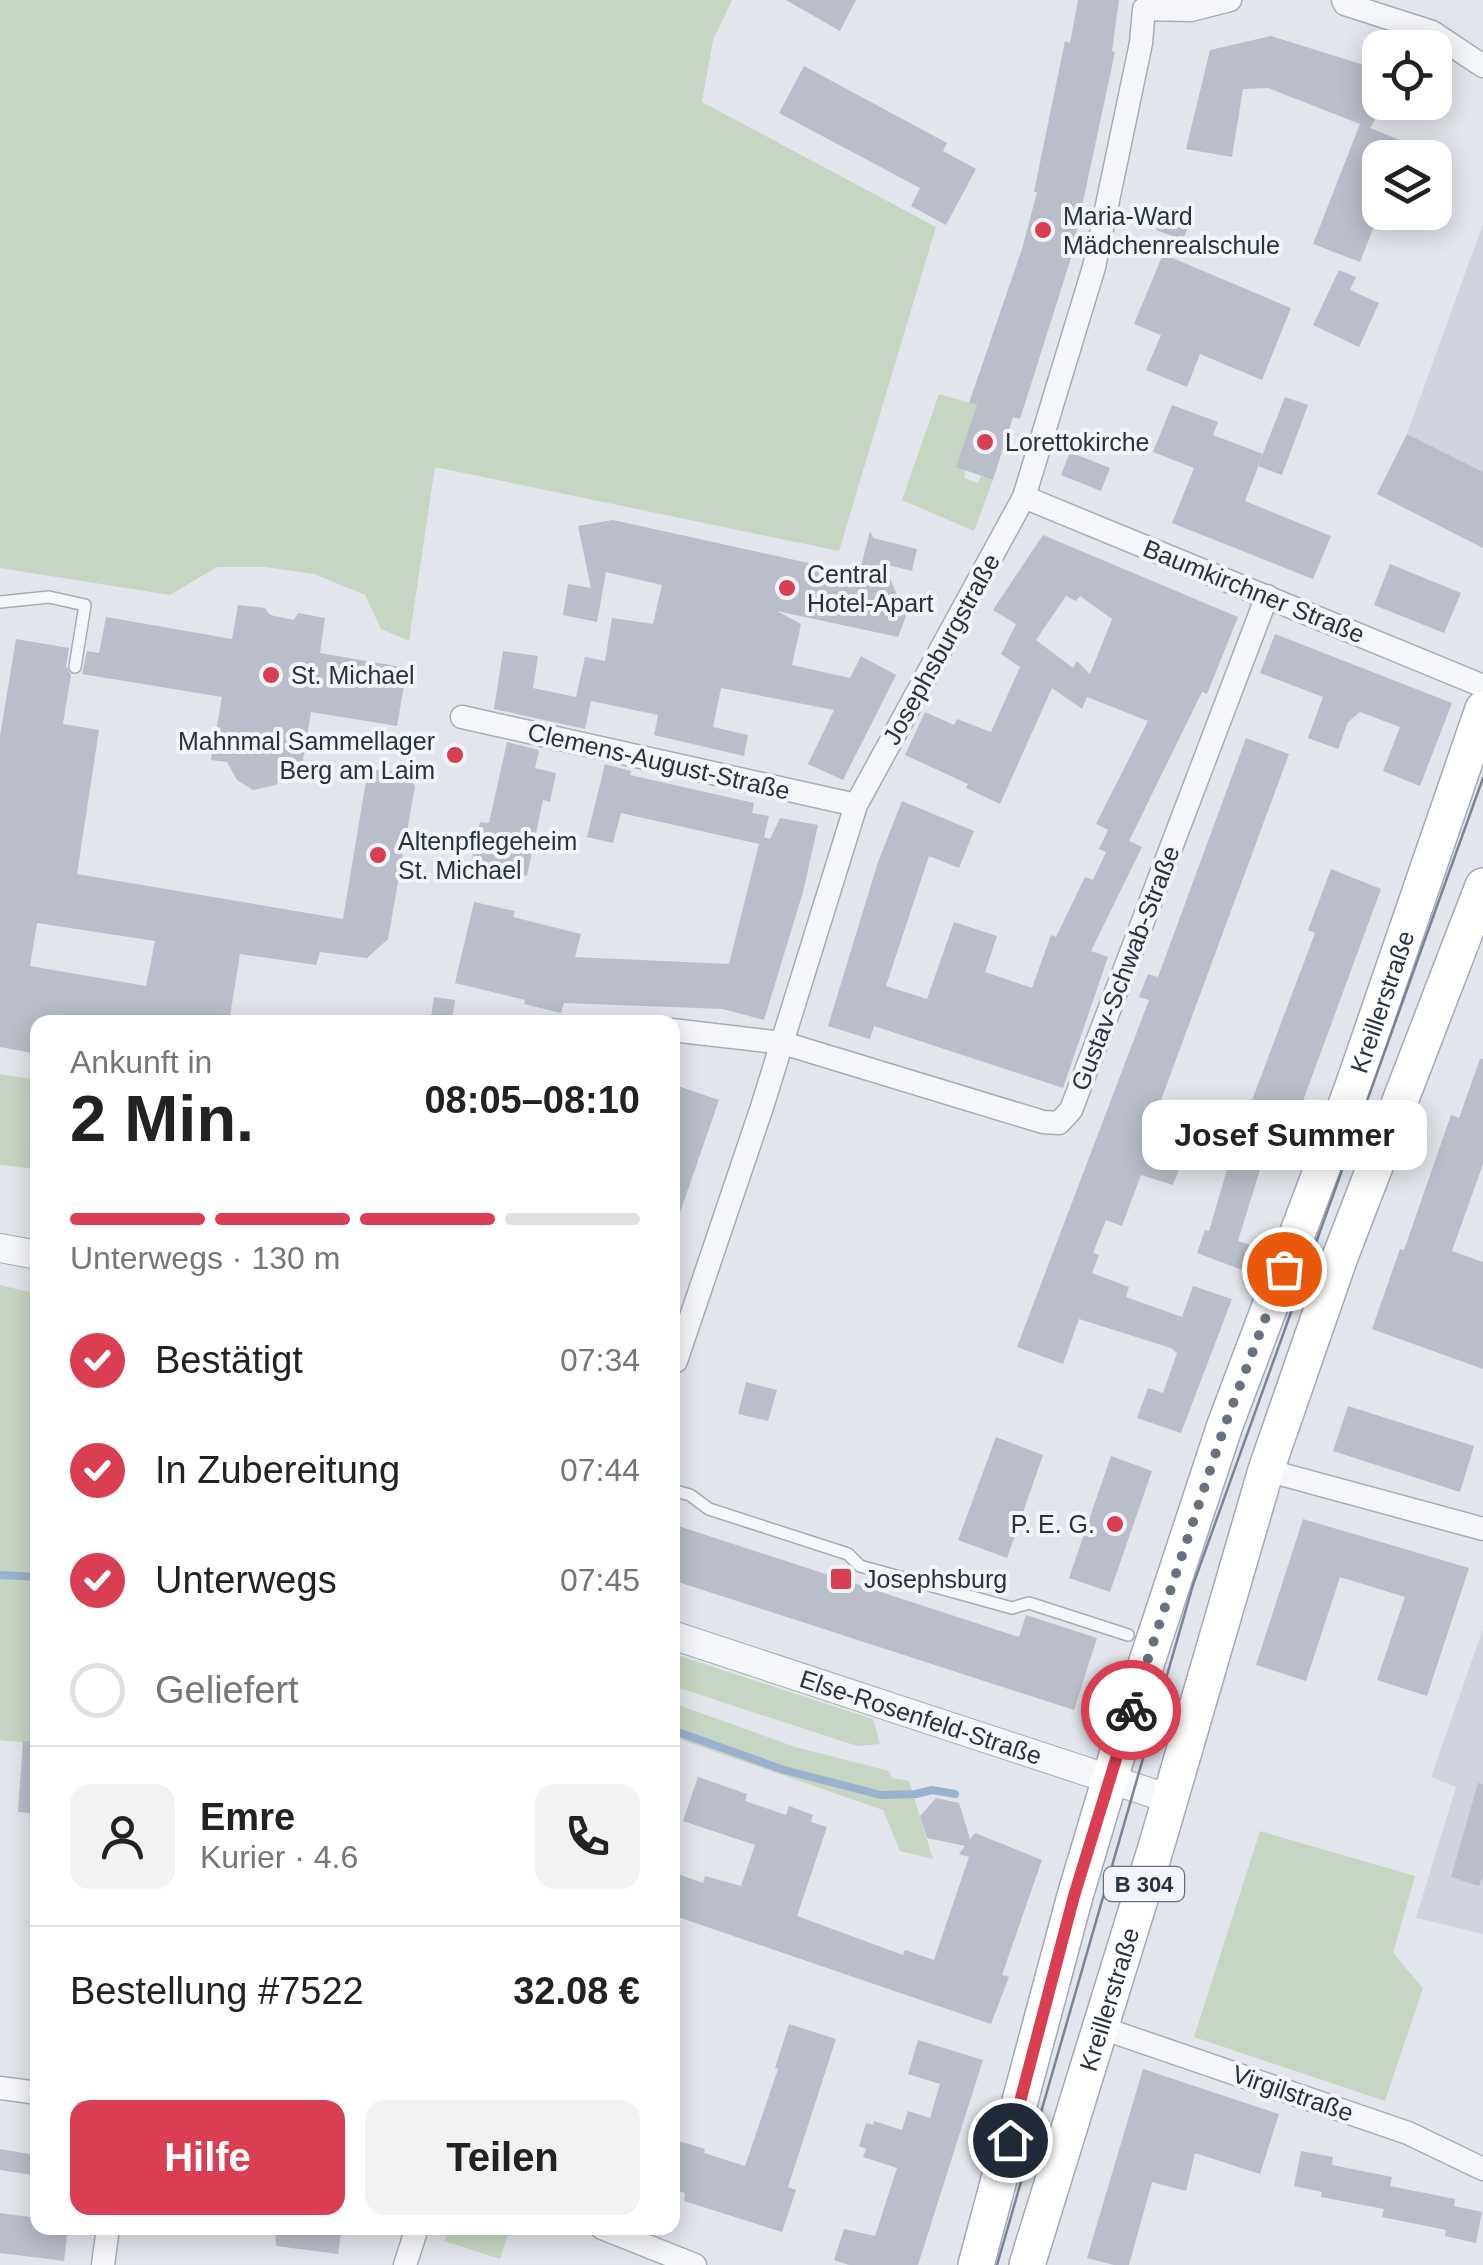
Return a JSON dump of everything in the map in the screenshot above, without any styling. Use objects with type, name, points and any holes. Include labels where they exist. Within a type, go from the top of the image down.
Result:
[{"type":"main road","name":"Kreillerstraße","points":[[976,2265],[1074,1896],[1109,1781],[1225,1425],[1352,1089],[1483,709]]},
{"type":"main road","name":"Kreillerstraße","points":[[1027,2265],[1170,1800],[1266,1470],[1340,1257],[1483,886]]},
{"type":"street","name":"Josephsburgstraße","points":[[680,1350],[783,1044],[856,805],[1024,497],[1094,267],[1141,43],[1142,5],[1192,10],[1230,0]]},
{"type":"street","points":[[1342,0],[1432,32],[1483,66]]},
{"type":"street","name":"Baumkirchner Straße","points":[[1024,497],[1483,686]]},
{"type":"street","name":"Gustav-Schwab-Straße","points":[[783,1044],[1043,1122],[1059,1123],[1072,1110],[1267,596]]},
{"type":"street","name":"Clemens-August-Straße","points":[[462,717],[856,805]]},
{"type":"street","points":[[680,1031],[783,1044]]},
{"type":"street","points":[[0,1248],[30,1254]]},
{"type":"street","points":[[1266,1470],[1483,1529]]},
{"type":"street","name":"Else-Rosenfeld-Straße","points":[[680,1637],[1170,1800]]},
{"type":"street","name":"Virgilstraße","points":[[1099,2026],[1408,2134],[1483,2170]]},
{"type":"street","points":[[0,2088],[30,2092]]},
{"type":"street","points":[[103,2265],[107,2235]]},
{"type":"street","points":[[405,2265],[416,2235]]},
{"type":"street","points":[[620,2235],[695,2265]]},
{"type":"lane","points":[[0,602],[49,597],[86,605],[75,667]]},
{"type":"lane","points":[[680,1492],[709,1509],[848,1554],[860,1566],[1012,1608],[1029,1603],[1128,1635]]},
{"type":"shaded area","points":[[1483,224],[1483,548],[1377,494],[1407,434]]},
{"type":"shaded area","points":[[1483,1629],[1483,1934],[1416,1918],[1456,1787],[1431,1777]]},
{"type":"green space","points":[[0,0],[732,0],[713,40],[702,102],[936,227],[839,551],[435,467],[409,641],[381,629],[365,595],[314,574],[265,567],[217,567],[170,595],[0,568]]},
{"type":"green space","points":[[939,394],[977,405],[964,478],[978,483],[981,476],[993,480],[974,531],[902,500]]},
{"type":"green space","points":[[0,1074],[30,1079],[30,1168],[0,1165]]},
{"type":"green space","points":[[0,1285],[30,1292],[30,1743],[0,1740]]},
{"type":"green space","points":[[680,1656],[873,1719],[880,1744],[857,1746],[680,1688]]},
{"type":"green space","points":[[680,1706],[795,1747],[889,1771],[892,1778],[909,1781],[933,1859],[900,1851],[883,1810],[680,1739]]},
{"type":"green space","points":[[1260,1831],[1415,1876],[1393,1953],[1423,1988],[1385,2101],[1194,2037]]},
{"type":"green space","points":[[446,2235],[508,2235],[500,2259],[444,2241]]},
{"type":"building","points":[[786,0],[856,0],[840,31]]},
{"type":"building","points":[[1078,0],[1119,0],[1112,51],[1115,52],[1071,258],[1020,419],[1013,417],[993,480],[956,467],[977,405],[969,403],[1022,249],[1037,192],[1065,41],[1070,43]]},
{"type":"building","points":[[1271,36],[1362,64],[1362,120],[1375,120],[1370,128],[1400,140],[1362,140],[1362,230],[1373,230],[1360,262],[1313,244],[1360,124],[1268,88],[1243,89],[1232,157],[1186,149],[1210,50]]},
{"type":"building","points":[[804,66],[947,143],[943,151],[976,169],[946,225],[911,206],[920,188],[779,113]]},
{"type":"building","points":[[1164,208],[1191,219],[1183,240],[1156,230]]},
{"type":"building","points":[[1163,254],[1291,308],[1262,380],[1200,354],[1187,387],[1146,370],[1161,335],[1134,324]]},
{"type":"building","points":[[1339,270],[1356,277],[1350,290],[1379,303],[1359,347],[1313,325]]},
{"type":"building","points":[[1285,397],[1308,405],[1282,475],[1258,466]]},
{"type":"building","points":[[1172,405],[1218,422],[1213,435],[1263,454],[1245,501],[1331,536],[1313,579],[1172,523],[1194,468],[1153,452]]},
{"type":"building","points":[[1407,434],[1483,472],[1483,548],[1377,494]]},
{"type":"building","points":[[1070,452],[1110,468],[1101,491],[1061,475]]},
{"type":"building","points":[[613,520],[859,574],[870,531],[873,538],[917,549],[912,571],[884,564],[906,616],[898,637],[777,611],[801,624],[792,665],[850,678],[861,656],[896,675],[843,780],[808,764],[834,710],[721,688],[713,727],[748,735],[744,756],[654,735],[658,715],[591,701],[585,729],[494,709],[503,651],[538,656],[533,688],[576,697],[585,657],[605,661],[612,618],[653,624],[662,585],[606,572],[597,622],[563,615],[568,584],[591,588],[578,526]]},
{"type":"building","points":[[1043,535],[1238,617],[1207,694],[1202,692],[1129,841],[1142,847],[1091,951],[1108,957],[1063,1088],[874,1026],[870,1039],[828,1026],[878,862],[902,801],[974,831],[959,868],[929,856],[886,986],[927,999],[954,922],[997,936],[985,972],[1032,988],[1051,935],[1056,937],[1085,877],[1093,880],[1106,852],[1099,849],[1108,830],[1096,824],[1148,721],[1087,697],[1082,709],[1052,688],[1000,804],[966,788],[968,784],[905,755],[925,712],[954,725],[957,719],[991,732],[1020,667],[1001,654],[1016,624],[993,610]],"holes":[[[1066,596],[1076,601],[1080,596],[1112,619],[1090,674],[1077,661],[1073,668],[1036,640]]]},
{"type":"building","points":[[1390,564],[1461,593],[1444,633],[1374,605]]},
{"type":"building","points":[[238,605],[265,608],[270,615],[294,620],[298,613],[325,618],[320,653],[407,668],[397,726],[311,712],[301,772],[286,770],[276,785],[253,790],[237,780],[227,762],[211,760],[222,697],[82,674],[87,651],[99,653],[106,617],[232,639]]},
{"type":"building","points":[[1275,634],[1452,703],[1420,786],[1383,771],[1400,727],[1360,712],[1348,722],[1338,749],[1308,738],[1323,697],[1260,673]]},
{"type":"building","name":"Altenpflegeheim St. Michael","points":[[16,639],[69,648],[66,666],[71,675],[63,724],[99,730],[77,874],[343,919],[368,769],[404,773],[415,786],[388,939],[367,958],[320,952],[316,965],[240,954],[230,1015],[30,1015],[30,1053],[0,1047],[0,736]],"holes":[[[37,923],[155,941],[146,986],[30,966]]]},
{"type":"building","points":[[1246,738],[1289,754],[1147,1138],[1186,1150],[1173,1185],[1141,1175],[1122,1226],[1106,1220],[1093,1253],[1099,1255],[1092,1273],[1129,1287],[1126,1297],[1182,1317],[1193,1286],[1232,1299],[1181,1433],[1137,1418],[1148,1388],[1163,1393],[1177,1353],[1171,1348],[1079,1319],[1063,1364],[1017,1347],[1149,1000],[1139,997],[1148,974],[1158,977]]},
{"type":"building","points":[[507,742],[539,750],[535,768],[556,773],[550,802],[543,800],[527,876],[471,864],[480,822],[489,823]]},
{"type":"building","points":[[605,764],[631,771],[630,775],[754,803],[752,813],[769,816],[764,837],[770,839],[780,818],[818,825],[803,892],[764,1020],[723,1009],[564,1003],[561,1013],[455,983],[474,902],[515,911],[513,917],[581,934],[575,957],[729,964],[759,844],[621,813],[613,843],[587,837]]},
{"type":"building","points":[[1331,869],[1381,889],[1279,1166],[1263,1160],[1238,1241],[1250,1245],[1242,1270],[1197,1253],[1205,1230],[1209,1231],[1231,1156],[1315,933],[1308,930]]},
{"type":"building","points":[[434,997],[455,1000],[453,1015],[431,1015]]},
{"type":"building","points":[[1480,1059],[1483,1164],[1452,1251],[1483,1262],[1483,1369],[1372,1329],[1451,1115],[1459,1118]]},
{"type":"building","points":[[680,1087],[719,1100],[680,1213]]},
{"type":"building","points":[[746,1382],[777,1390],[768,1421],[738,1414]]},
{"type":"building","points":[[1348,1406],[1474,1446],[1460,1492],[1333,1451]]},
{"type":"building","points":[[996,1437],[1043,1455],[1007,1558],[958,1540]]},
{"type":"building","points":[[1111,1456],[1152,1471],[1110,1592],[1069,1578]]},
{"type":"building","points":[[1303,1519],[1469,1568],[1427,1696],[1377,1680],[1405,1597],[1340,1577],[1306,1681],[1256,1665]]},
{"type":"building","points":[[680,1527],[1019,1637],[1026,1615],[1097,1638],[1074,1710],[680,1583]]},
{"type":"building","points":[[23,1741],[30,1741],[30,1813],[18,1812]]},
{"type":"building","points":[[698,1777],[747,1794],[745,1801],[786,1815],[789,1806],[813,1815],[811,1822],[827,1827],[797,1916],[903,1955],[905,1950],[934,1960],[969,1857],[959,1854],[965,1846],[927,1838],[920,1816],[936,1798],[959,1803],[970,1839],[975,1833],[1042,1860],[1002,1975],[1009,1977],[991,2024],[680,1918],[680,1875],[703,1883],[705,1876],[741,1886],[755,1845],[683,1821]]},
{"type":"building","points":[[1478,1783],[1483,1784],[1483,1876],[1479,1886],[1451,1877]]},
{"type":"building","points":[[789,2024],[836,2039],[788,2187],[796,2190],[782,2232],[684,2201],[685,2193],[680,2191],[680,2141],[745,2166],[778,2069],[775,2068]]},
{"type":"building","points":[[918,2040],[983,2060],[918,2265],[849,2265],[834,2260],[844,2229],[875,2236],[897,2168],[863,2157],[866,2149],[859,2146],[866,2123],[873,2125],[874,2121],[902,2130],[908,2111],[930,2118],[940,2084],[908,2074]]},
{"type":"building","points":[[1143,2069],[1279,2114],[1260,2174],[1195,2153],[1186,2191],[1152,2182],[1129,2265],[1114,2265],[1087,2258]]},
{"type":"building","points":[[0,2149],[30,2154],[30,2175],[0,2170]]},
{"type":"building","points":[[1301,2151],[1333,2157],[1332,2165],[1392,2177],[1390,2186],[1455,2199],[1454,2206],[1482,2212],[1476,2243],[1445,2236],[1446,2230],[1382,2217],[1384,2209],[1321,2197],[1322,2192],[1294,2186]]},
{"type":"building","points":[[0,2213],[30,2217],[30,2235],[67,2235],[64,2261],[0,2253]]},
{"type":"building","points":[[275,2235],[341,2235],[338,2254],[276,2246]]},
{"type":"waterway","points":[[0,1575],[30,1577]]},
{"type":"waterway","points":[[680,1733],[784,1770],[881,1795],[932,1790],[955,1794]]},
{"type":"tram line","points":[[997,2265],[1193,1585],[1483,778]]},
{"type":"way so far","points":[[1131,1710],[1225,1425],[1284,1269]]},
{"type":"place","name":"Maria-Ward Mädchenrealschule","points":[[1043,230]]},
{"type":"place","name":"Lorettokirche","points":[[985,442]]},
{"type":"place","name":"Central Hotel-Apart","points":[[787,588]]},
{"type":"place","name":"St. Michael","points":[[271,675]]},
{"type":"place","name":"Mahnmal Sammellager Berg am Laim","points":[[455,755]]},
{"type":"place","name":"Altenpflegeheim St. Michael","points":[[378,855]]},
{"type":"place","name":"Josef Summer","points":[[1284,1269]]},
{"type":"place","name":"P. E. G.","points":[[1115,1524]]},
{"type":"place","name":"Josephsburg","points":[[841,1579]]},
{"type":"route","points":[[1010,2140],[1074,1896],[1131,1710]]}]
